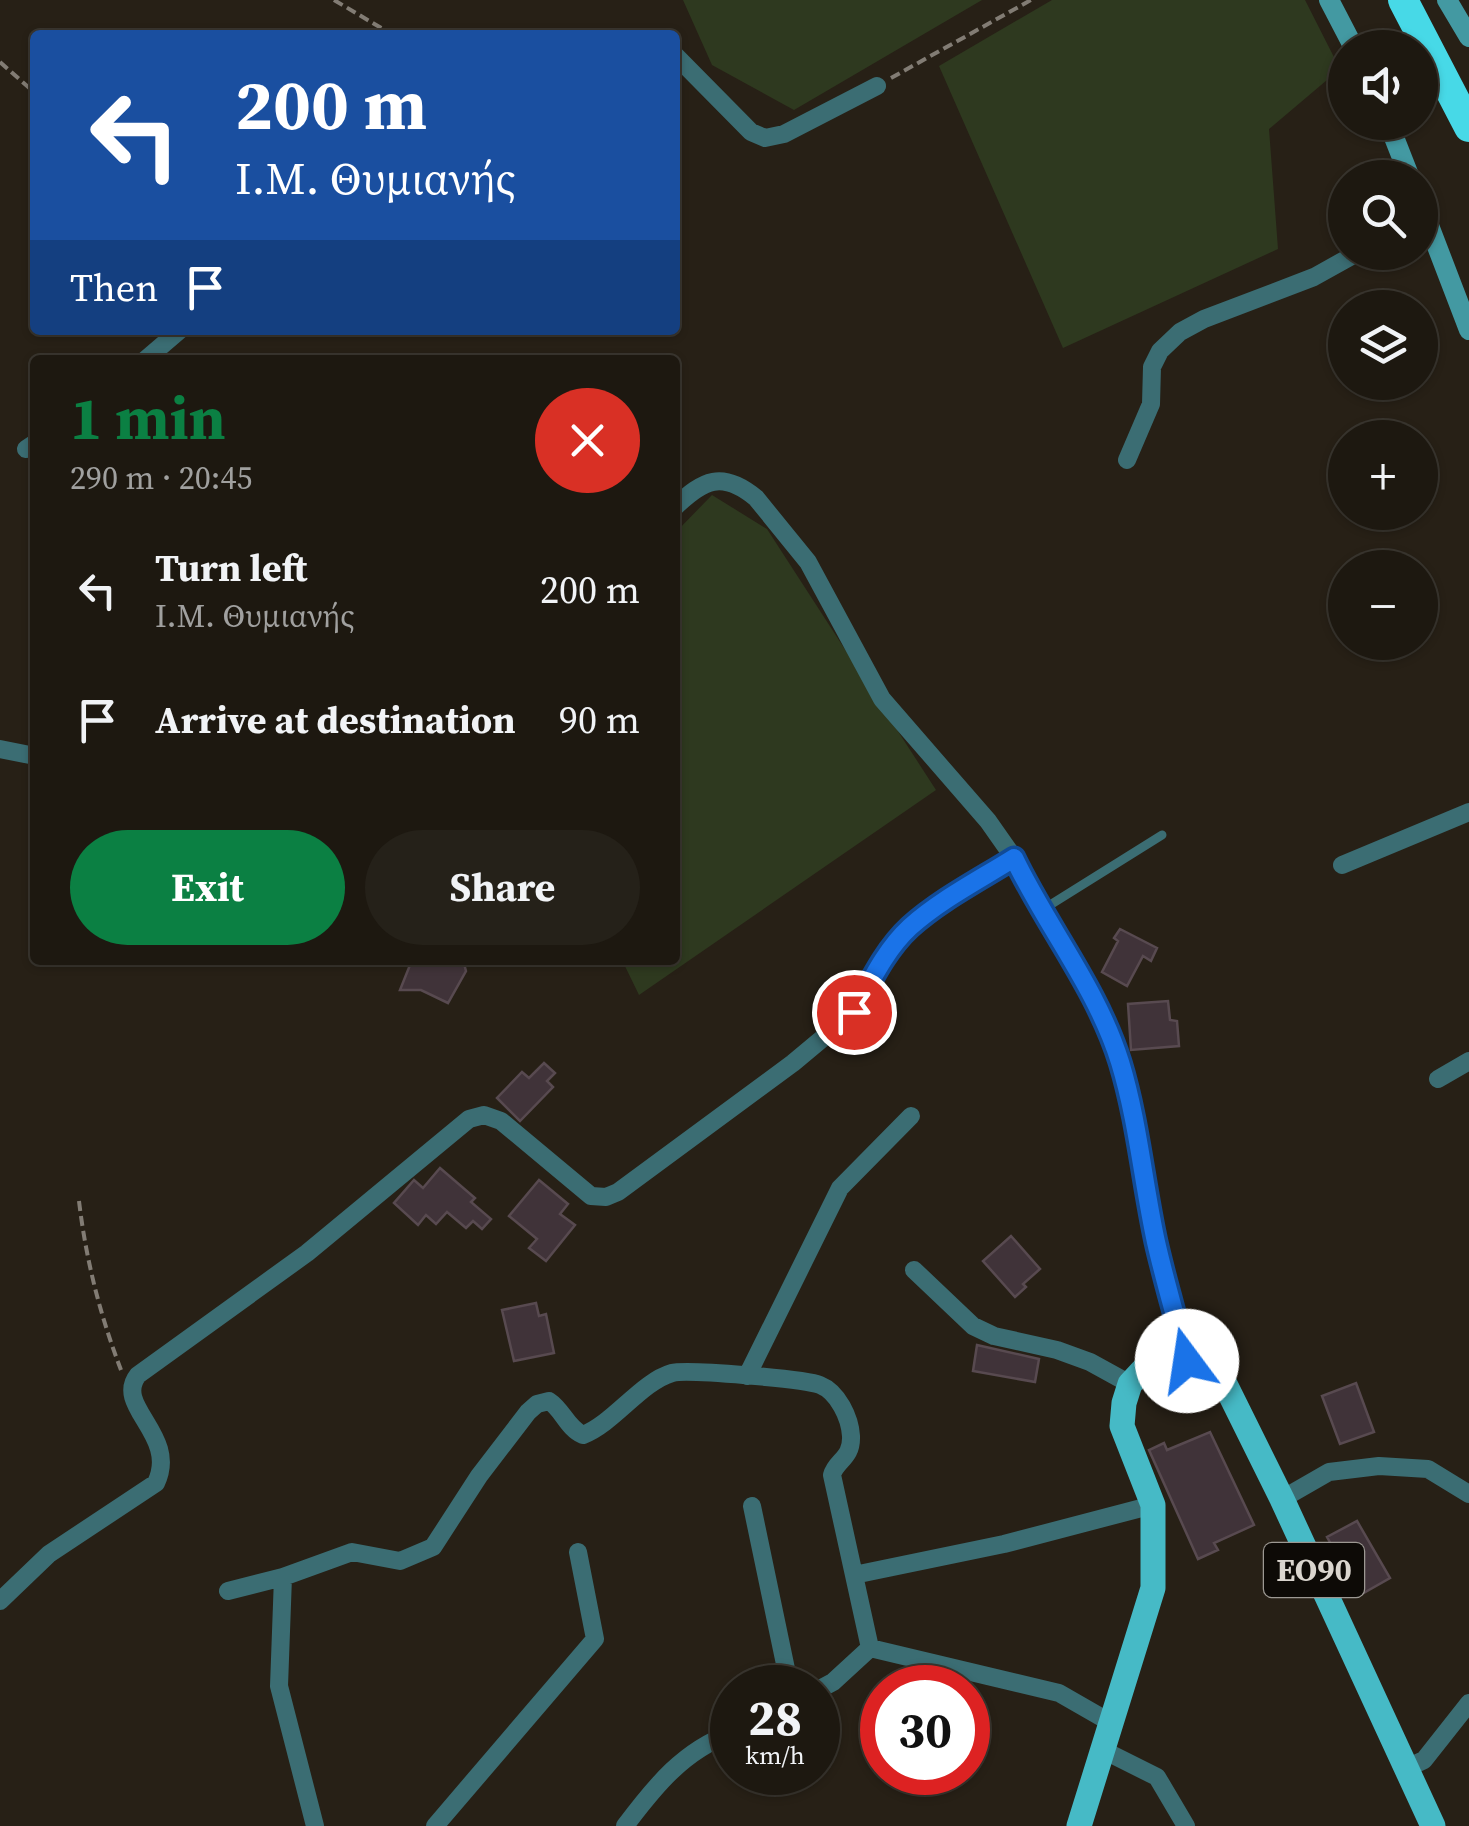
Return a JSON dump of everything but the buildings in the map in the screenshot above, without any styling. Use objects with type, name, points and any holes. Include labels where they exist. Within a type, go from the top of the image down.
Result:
[{"type":"highway","points":[[1403,0],[1469,127]]},
{"type":"main road","points":[[1079,1826],[1153,1588],[1153,1505],[1122,1426],[1130,1384],[1142,1371],[1173,1361],[1187,1361]]},
{"type":"main road","name":"ΕΟ90","points":[[1187,1361],[1208,1369],[1224,1384],[1433,1826]]},
{"type":"street","points":[[1329,0],[1345,30]]},
{"type":"street","points":[[1448,0],[1469,37]]},
{"type":"street","points":[[680,60],[750,132],[765,138],[784,134],[877,86]]},
{"type":"street","points":[[1438,253],[1469,330]]},
{"type":"street","points":[[1126,460],[1150,404],[1152,367],[1160,351],[1180,332],[1328,269]]},
{"type":"street","points":[[680,501],[698,485],[723,480],[756,498],[808,562],[882,699],[988,821],[1014,858],[1097,1004],[1120,1060],[1156,1241],[1187,1361]]},
{"type":"street","points":[[0,750],[30,755]]},
{"type":"street","points":[[1342,865],[1469,812]]},
{"type":"street","points":[[0,1601],[49,1554],[156,1483],[162,1460],[159,1443],[130,1395],[138,1375],[308,1253],[469,1119],[484,1115],[502,1121],[591,1196],[606,1197],[618,1192],[793,1063],[854,1012],[886,956],[908,929],[1014,858]]},
{"type":"street","points":[[1438,1079],[1469,1061]]},
{"type":"street","points":[[747,1376],[840,1188],[912,1116]]},
{"type":"street","points":[[914,1270],[972,1326],[994,1336],[1090,1362],[1130,1384]]},
{"type":"street","points":[[228,1591],[352,1552],[400,1562],[433,1547],[479,1476],[538,1404],[548,1401],[556,1406],[576,1432],[583,1435],[666,1375],[688,1372],[747,1376],[821,1386],[844,1409],[852,1442],[846,1458],[835,1466],[832,1475],[870,1648]]},
{"type":"street","points":[[1282,1500],[1329,1472],[1380,1466],[1428,1469],[1469,1494]]},
{"type":"street","points":[[854,1575],[1004,1544],[1153,1505]]},
{"type":"street","points":[[752,1506],[785,1665]]},
{"type":"street","points":[[435,1826],[595,1640],[578,1552]]},
{"type":"street","points":[[283,1576],[278,1686],[315,1826]]},
{"type":"street","points":[[870,1648],[1059,1693],[1113,1724]]},
{"type":"street","points":[[840,1676],[870,1648]]},
{"type":"street","points":[[1405,1769],[1424,1760],[1469,1702]]},
{"type":"street","points":[[625,1826],[678,1762],[710,1741]]},
{"type":"street","points":[[1102,1750],[1157,1777],[1186,1826]]},
{"type":"lane","points":[[1042,910],[1162,835]]},
{"type":"path","points":[[334,0],[384,30]]},
{"type":"path","points":[[877,86],[1031,0]]},
{"type":"path","points":[[0,62],[30,89]]},
{"type":"path","points":[[80,1201],[84,1240],[102,1320],[130,1395]]},
{"type":"green space","points":[[683,0],[982,0],[794,110],[712,65]]},
{"type":"green space","points":[[1052,0],[1305,0],[1328,45],[1328,79],[1269,129],[1278,249],[1063,348],[939,66]]},
{"type":"green space","points":[[712,495],[767,529],[936,790],[639,995],[624,965],[680,965],[680,528]]},
{"type":"route","points":[[854,1012],[886,956],[908,929],[1014,858],[1097,1004],[1120,1060],[1156,1241],[1187,1361]]}]
